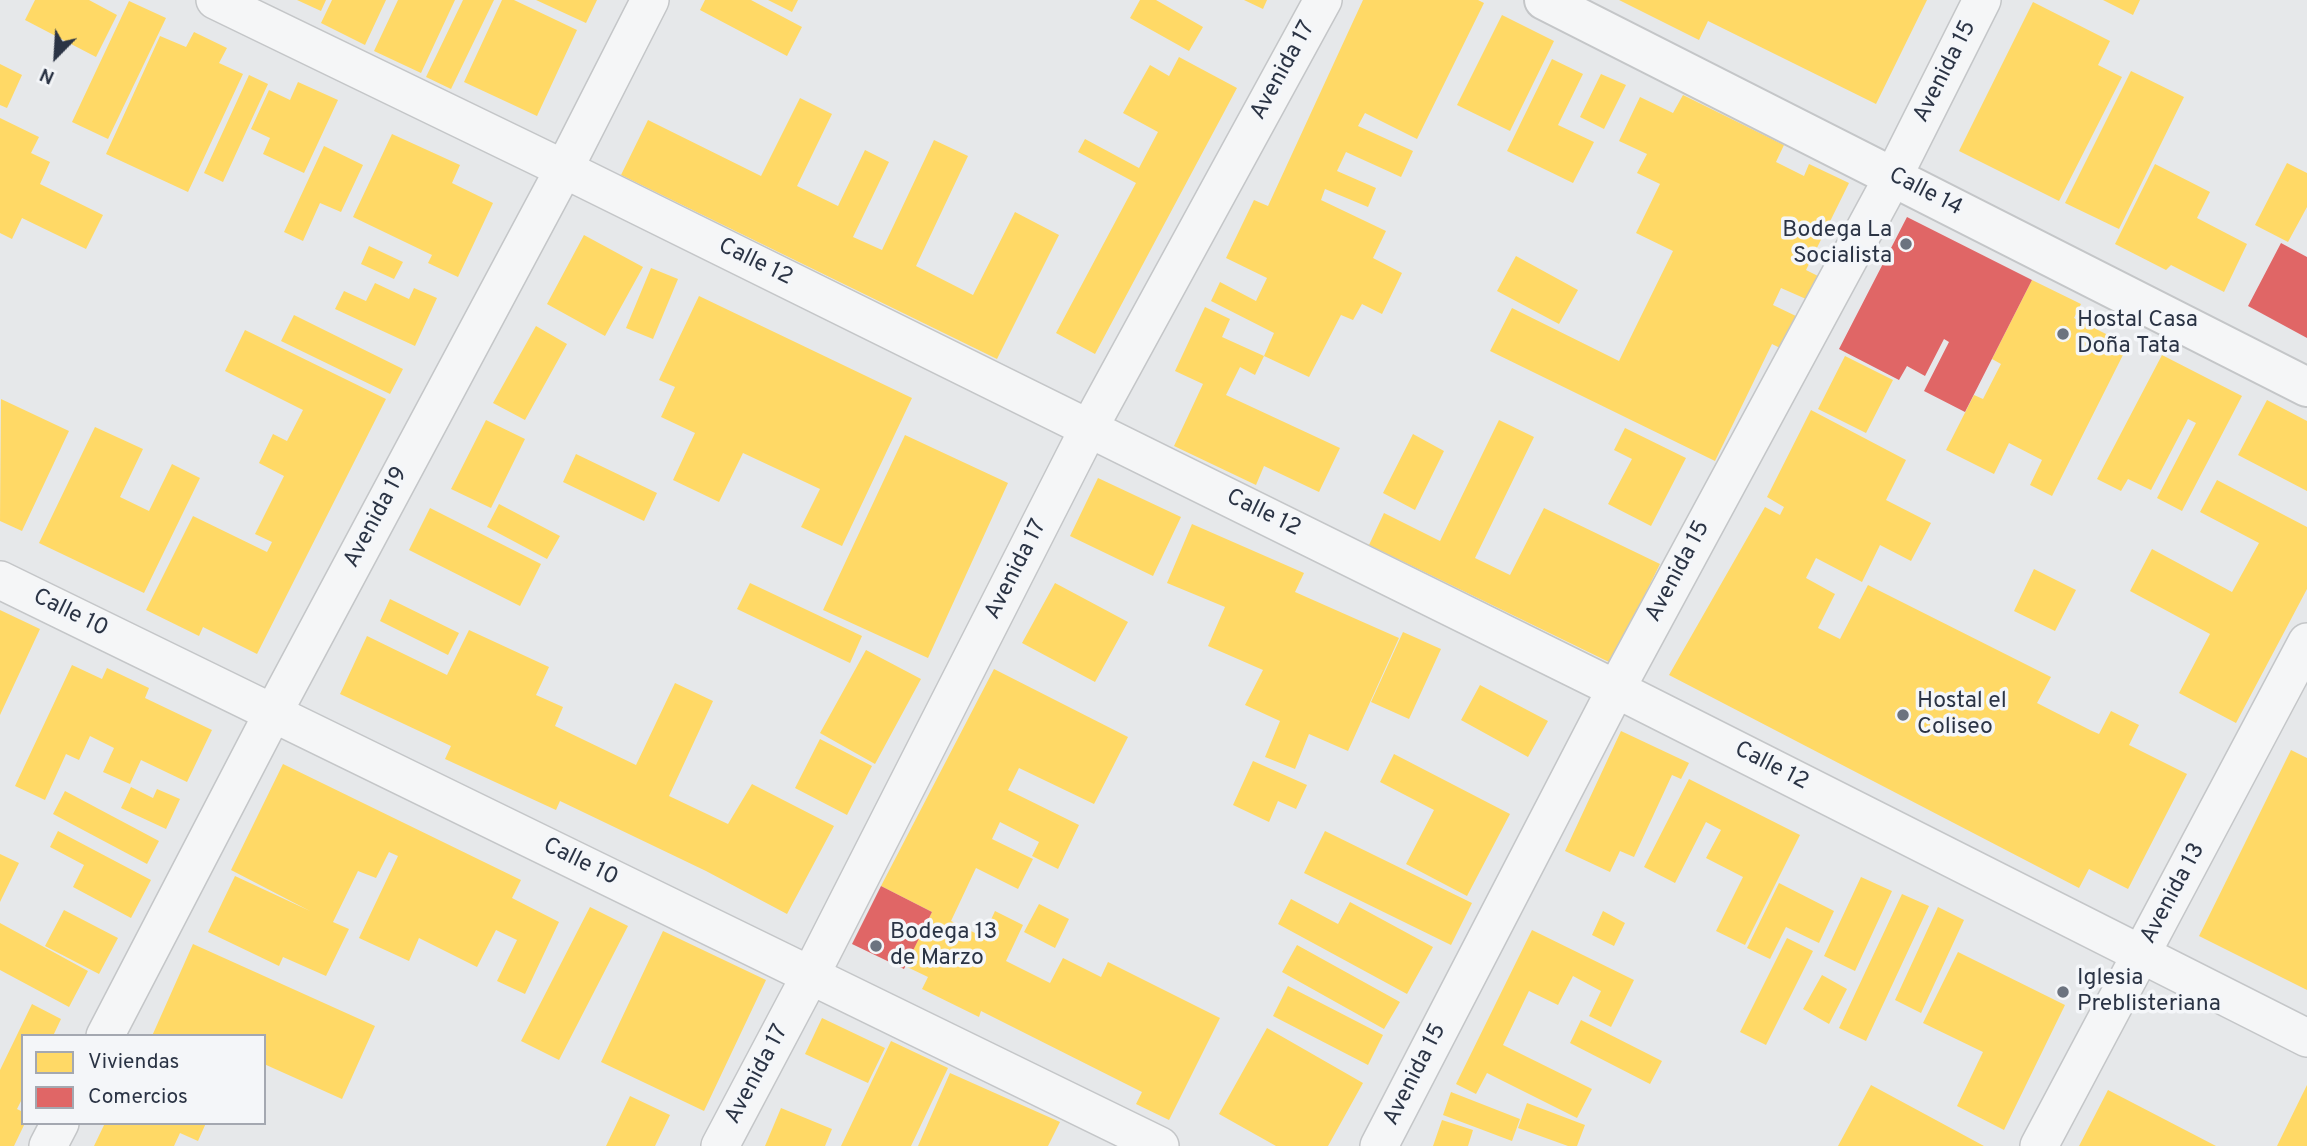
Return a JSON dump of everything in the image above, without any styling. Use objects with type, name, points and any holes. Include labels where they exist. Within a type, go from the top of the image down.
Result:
[{"type":"street","name":"Calle 12","points":[[215,0],[564,169],[1616,689],[2307,1038]]},
{"type":"street","name":"Avenida 19","points":[[106,1034],[273,713],[564,169],[650,0]]},
{"type":"street","name":"Avenida 17","points":[[720,1146],[810,976],[1089,428],[1323,0]]},
{"type":"street","name":"Calle 14","points":[[1544,0],[2307,387]]},
{"type":"street","name":"Avenida 15","points":[[1379,1146],[1616,689],[1893,177],[1982,0]]},
{"type":"street","name":"Calle 10","points":[[0,580],[1160,1146]]},
{"type":"street","name":"Avenida 13","points":[[2039,1146],[2307,642]]},
{"type":"street","points":[[48,1146],[59,1125]]},
{"type":"building: Viviendas","points":[[35,0],[89,0],[117,15],[96,57],[25,20]]},
{"type":"building: Viviendas","points":[[297,0],[326,0],[321,11]]},
{"type":"building: Viviendas","points":[[332,0],[386,0],[365,45],[321,23]]},
{"type":"building: Viviendas","points":[[398,0],[455,0],[421,73],[374,51]]},
{"type":"building: Viviendas","points":[[463,0],[494,0],[451,89],[426,77]]},
{"type":"building: Viviendas","points":[[502,0],[514,0],[577,30],[537,116],[464,82]]},
{"type":"building: Viviendas","points":[[536,0],[597,0],[586,23]]},
{"type":"building: Viviendas","points":[[705,0],[751,0],[802,27],[787,56],[700,10]]},
{"type":"building: Viviendas","points":[[768,0],[798,0],[792,12]]},
{"type":"building: Viviendas","points":[[1140,0],[1156,0],[1203,27],[1189,51],[1130,18]]},
{"type":"building: Viviendas","points":[[1244,0],[1267,0],[1263,9]]},
{"type":"building: Viviendas","points":[[1363,0],[1478,0],[1484,3],[1417,139],[1365,113],[1358,126],[1413,151],[1401,177],[1346,152],[1337,171],[1376,188],[1368,207],[1325,189],[1321,200],[1386,231],[1373,258],[1402,273],[1382,314],[1362,304],[1353,320],[1341,315],[1309,377],[1264,356],[1274,333],[1211,301],[1220,282],[1256,301],[1267,278],[1226,258],[1254,200],[1268,206]]},
{"type":"building: Viviendas","points":[[1619,0],[1927,0],[1876,104],[1708,21],[1699,40]]},
{"type":"building: Viviendas","points":[[2103,0],[2140,0],[2133,15]]},
{"type":"building: Viviendas","points":[[129,1],[166,18],[108,139],[72,122]]},
{"type":"building: Viviendas","points":[[2033,2],[2110,41],[2098,65],[2122,77],[2059,201],[1959,151]]},
{"type":"building: Viviendas","points":[[1502,15],[1554,41],[1510,131],[1457,105]]},
{"type":"building: Viviendas","points":[[194,32],[227,48],[219,63],[243,74],[188,192],[106,154],[160,36],[186,47]]},
{"type":"building: Viviendas","points":[[1179,57],[1237,88],[1095,354],[1056,333],[1136,183],[1078,152],[1085,139],[1139,168],[1158,132],[1123,113],[1150,65],[1169,76]]},
{"type":"building: Viviendas","points":[[1552,59],[1583,74],[1558,125],[1594,142],[1573,183],[1507,151]]},
{"type":"building: Viviendas","points":[[0,64],[22,75],[7,108],[0,105]]},
{"type":"building: Viviendas","points":[[2131,71],[2184,97],[2119,229],[2065,203]]},
{"type":"building: Viviendas","points":[[1601,74],[1626,85],[1604,129],[1580,117]]},
{"type":"building: Viviendas","points":[[249,75],[268,84],[223,182],[204,173]]},
{"type":"building: Viviendas","points":[[298,82],[338,100],[304,173],[263,154],[270,138],[251,129],[269,90],[290,100]]},
{"type":"building: Viviendas","points":[[1683,95],[1784,145],[1776,162],[1804,176],[1809,164],[1849,183],[1806,270],[1818,276],[1806,299],[1781,288],[1773,305],[1798,317],[1782,349],[1772,344],[1715,461],[1490,351],[1512,308],[1619,361],[1673,251],[1636,233],[1660,184],[1637,173],[1647,154],[1619,141],[1640,97],[1673,113]]},
{"type":"building: Viviendas","points":[[800,98],[832,114],[797,186],[838,206],[865,150],[889,162],[853,237],[882,250],[934,140],[968,156],[916,266],[973,295],[1015,212],[1059,235],[997,359],[621,175],[648,120],[761,176]]},
{"type":"building: Viviendas","points":[[0,118],[39,137],[31,153],[50,162],[40,184],[103,215],[86,249],[22,218],[12,239],[0,233]]},
{"type":"building: Viviendas","points":[[392,134],[460,165],[452,183],[493,203],[458,277],[428,263],[432,255],[353,217]]},
{"type":"building: Viviendas","points":[[324,146],[363,165],[341,212],[320,203],[303,241],[284,232]]},
{"type":"building: Viviendas","points":[[2287,163],[2307,173],[2307,207],[2288,242],[2255,225]]},
{"type":"building: Viviendas","points":[[2155,164],[2210,192],[2197,218],[2247,244],[2224,292],[2171,265],[2166,270],[2115,244]]},
{"type":"building: Viviendas","points":[[584,235],[643,267],[605,336],[547,304]]},
{"type":"building: Viviendas","points":[[369,246],[403,262],[394,279],[361,264]]},
{"type":"building: Viviendas","points":[[1516,256],[1578,290],[1559,324],[1497,291]]},
{"type":"building: Viviendas","points":[[651,268],[678,279],[653,339],[626,328]]},
{"type":"building: Viviendas","points":[[2032,280],[2081,304],[2074,318],[2128,345],[2052,496],[2030,485],[2042,460],[2009,443],[1994,474],[1946,450],[1974,395],[1983,399],[2001,364],[1992,359]]},
{"type":"building: Viviendas","points":[[375,283],[409,299],[414,288],[437,298],[415,346],[335,309],[344,291],[366,301]]},
{"type":"building: Viviendas","points":[[699,296],[912,398],[842,546],[801,527],[820,489],[743,453],[719,502],[673,480],[695,433],[661,417],[675,387],[659,380]]},
{"type":"building: Viviendas","points":[[1205,307],[1230,319],[1222,337],[1264,356],[1255,375],[1240,367],[1226,395],[1340,448],[1319,492],[1264,466],[1256,485],[1174,446],[1203,384],[1175,371]]},
{"type":"building: Viviendas","points":[[294,315],[403,369],[390,394],[281,341]]},
{"type":"building: Viviendas","points":[[536,326],[567,344],[525,420],[493,403]]},
{"type":"building: Viviendas","points":[[245,330],[386,399],[257,654],[203,627],[199,636],[146,610],[193,516],[267,552],[272,542],[255,534],[284,476],[259,463],[273,434],[287,441],[303,410],[225,371]]},
{"type":"building: Viviendas","points":[[2162,355],[2242,396],[2182,511],[2157,498],[2196,423],[2188,419],[2151,490],[2128,479],[2121,491],[2097,479]]},
{"type":"building: Viviendas","points":[[1845,356],[1893,380],[1866,433],[1818,409]]},
{"type":"building: Viviendas","points":[[1,399],[69,431],[22,531],[0,521]]},
{"type":"building: Viviendas","points":[[2267,400],[2307,421],[2307,491],[2238,455]]},
{"type":"building: Viviendas","points":[[1811,410],[1906,460],[1886,500],[1931,523],[1911,561],[1880,545],[1862,582],[1816,558],[1806,578],[1835,594],[1818,628],[1840,639],[1868,585],[2051,677],[2037,703],[2099,734],[2111,711],[2139,725],[2129,745],[2187,774],[2128,889],[2089,869],[2079,888],[1669,675],[1765,507],[1780,515],[1784,507],[1767,497]]},
{"type":"building: Viviendas","points":[[486,420],[525,439],[491,508],[451,489]]},
{"type":"building: Viviendas","points":[[1499,420],[1534,437],[1475,558],[1510,575],[1544,508],[1660,564],[1611,663],[1369,545],[1384,513],[1440,541]]},
{"type":"building: Viviendas","points":[[95,427],[143,449],[120,497],[149,511],[172,464],[200,478],[144,593],[39,543]]},
{"type":"building: Viviendas","points":[[1625,428],[1686,458],[1651,526],[1608,504],[1632,459],[1614,450]]},
{"type":"building: Viviendas","points":[[1413,434],[1444,451],[1415,510],[1383,493]]},
{"type":"building: Viviendas","points":[[905,435],[1008,483],[928,658],[823,610]]},
{"type":"building: Viviendas","points":[[576,454],[657,493],[644,521],[563,482]]},
{"type":"building: Viviendas","points":[[1098,478],[1181,517],[1153,576],[1070,536]]},
{"type":"building: Viviendas","points":[[2217,480],[2307,527],[2307,589],[2236,723],[2179,693],[2210,634],[2130,591],[2152,549],[2232,592],[2259,543],[2200,512]]},
{"type":"building: Viviendas","points":[[499,504],[560,536],[547,559],[487,527]]},
{"type":"building: Viviendas","points":[[430,508],[541,564],[520,606],[409,550]]},
{"type":"building: Viviendas","points":[[1192,524],[1304,573],[1295,592],[1399,638],[1348,751],[1309,734],[1295,769],[1265,757],[1280,721],[1245,705],[1263,670],[1208,646],[1225,607],[1167,583]]},
{"type":"building: Viviendas","points":[[2034,569],[2076,590],[2055,631],[2014,611]]},
{"type":"building: Viviendas","points":[[750,583],[862,636],[850,663],[737,609]]},
{"type":"building: Viviendas","points":[[1055,583],[1128,622],[1095,682],[1022,643]]},
{"type":"building: Viviendas","points":[[390,599],[459,633],[448,655],[380,621]]},
{"type":"building: Viviendas","points":[[0,610],[40,629],[0,715]]},
{"type":"building: Viviendas","points":[[469,630],[549,667],[536,695],[563,707],[555,726],[636,765],[675,683],[713,701],[669,796],[728,824],[752,784],[834,826],[787,914],[706,871],[560,801],[556,810],[445,759],[451,746],[340,694],[367,636],[447,675]]},
{"type":"building: Viviendas","points":[[1403,632],[1441,649],[1409,719],[1371,702]]},
{"type":"building: Viviendas","points":[[866,650],[921,679],[875,764],[820,733]]},
{"type":"building: Viviendas","points":[[72,665],[102,679],[107,668],[149,688],[145,698],[212,730],[187,782],[141,760],[130,784],[103,772],[114,748],[90,736],[79,760],[66,754],[45,800],[15,786]]},
{"type":"building: Viviendas","points":[[994,669],[1128,737],[1094,804],[1019,768],[1008,790],[1079,825],[1058,869],[1032,856],[1039,842],[1000,822],[992,839],[1033,859],[1018,889],[976,868],[951,921],[983,937],[995,911],[1023,925],[1006,961],[1050,983],[1063,958],[1101,977],[1108,962],[1220,1018],[1169,1120],[1136,1104],[1142,1092],[981,1011],[979,1017],[922,989],[928,977],[905,966],[932,912],[881,886]]},
{"type":"building: Viviendas","points":[[1480,685],[1548,721],[1528,757],[1461,720]]},
{"type":"building: Viviendas","points":[[1621,731],[1689,763],[1681,779],[1672,775],[1634,857],[1620,851],[1610,872],[1565,851]]},
{"type":"building: Viviendas","points":[[820,739],[872,766],[847,815],[795,788]]},
{"type":"building: Viviendas","points":[[2291,750],[2307,758],[2307,990],[2199,936]]},
{"type":"building: Viviendas","points":[[1394,754],[1510,814],[1467,896],[1406,864],[1434,810],[1380,782]]},
{"type":"building: Viviendas","points":[[1253,761],[1307,785],[1296,809],[1278,801],[1269,822],[1233,805]]},
{"type":"building: Viviendas","points":[[283,764],[521,880],[512,898],[559,922],[525,994],[497,981],[517,940],[496,930],[477,967],[419,938],[409,961],[359,938],[398,856],[389,852],[376,878],[358,871],[333,922],[349,929],[326,976],[283,957],[279,966],[208,932],[235,876],[310,911],[231,870]]},
{"type":"building: Viviendas","points":[[1689,779],[1800,835],[1745,945],[1716,931],[1743,877],[1706,858],[1721,830],[1706,822],[1675,883],[1644,867]]},
{"type":"building: Viviendas","points":[[131,787],[153,798],[157,789],[180,799],[166,829],[121,808]]},
{"type":"building: Viviendas","points":[[65,791],[159,841],[147,864],[53,814]]},
{"type":"building: Viviendas","points":[[58,831],[151,880],[131,918],[73,887],[84,865],[50,847]]},
{"type":"building: Viviendas","points":[[1325,831],[1472,903],[1451,945],[1304,873]]},
{"type":"building: Viviendas","points":[[0,854],[19,863],[0,902]]},
{"type":"building: Viviendas","points":[[1861,877],[1892,891],[1855,971],[1824,956]]},
{"type":"building: Viviendas","points":[[1779,883],[1834,911],[1819,943],[1786,927],[1770,959],[1747,948]]},
{"type":"building: Viviendas","points":[[1902,894],[1929,906],[1866,1041],[1839,1028]]},
{"type":"building: Viviendas","points":[[1291,899],[1338,924],[1350,902],[1433,947],[1407,994],[1278,924]]},
{"type":"building: Viviendas","points":[[1039,904],[1069,919],[1055,948],[1024,932]]},
{"type":"building: Viviendas","points":[[590,907],[628,926],[559,1060],[521,1041]]},
{"type":"building: Viviendas","points":[[1938,907],[1964,920],[1921,1013],[1895,1000]]},
{"type":"building: Viviendas","points":[[64,910],[118,938],[99,974],[45,946]]},
{"type":"building: Viviendas","points":[[1603,911],[1625,923],[1614,946],[1592,935]]},
{"type":"building: Viviendas","points":[[0,923],[88,971],[69,1007],[0,970]]},
{"type":"building: Viviendas","points":[[1532,930],[1634,980],[1611,1027],[1589,1016],[1601,991],[1573,976],[1558,1005],[1529,991],[1503,1045],[1592,1089],[1577,1118],[1487,1073],[1476,1094],[1456,1084]]},
{"type":"building: Viviendas","points":[[663,931],[766,980],[704,1111],[601,1062]]},
{"type":"building: Viviendas","points":[[1787,938],[1813,951],[1766,1045],[1740,1032]]},
{"type":"building: Viviendas","points":[[193,944],[375,1026],[342,1099],[266,1065],[266,1034],[153,1034]]},
{"type":"building: Viviendas","points":[[1297,945],[1400,1002],[1384,1029],[1282,972]]},
{"type":"building: Viviendas","points":[[1958,952],[2065,1005],[2004,1130],[1957,1106],[1983,1052],[1923,1023]]},
{"type":"building: Viviendas","points":[[1822,975],[1847,989],[1829,1024],[1803,1009]]},
{"type":"building: Viviendas","points":[[1288,986],[1383,1035],[1368,1065],[1273,1016]]},
{"type":"building: Viviendas","points":[[32,1004],[61,1019],[54,1034],[21,1034],[21,1101],[17,1109],[21,1111],[21,1125],[24,1125],[14,1146],[0,1146],[0,1070]]},
{"type":"building: Viviendas","points":[[822,1018],[885,1048],[868,1083],[805,1054]]},
{"type":"building: Viviendas","points":[[1581,1020],[1662,1061],[1650,1084],[1570,1043]]},
{"type":"building: Viviendas","points":[[1267,1028],[1363,1083],[1328,1146],[1276,1146],[1219,1114]]},
{"type":"building: Viviendas","points":[[891,1041],[948,1068],[911,1146],[841,1146]]},
{"type":"building: Viviendas","points":[[950,1073],[1060,1122],[1048,1146],[918,1146]]},
{"type":"building: Viviendas","points":[[1871,1085],[1984,1146],[1838,1146]]},
{"type":"building: Viviendas","points":[[2307,1085],[2307,1146],[2277,1146]]},
{"type":"building: Viviendas","points":[[2108,1090],[2216,1146],[2079,1146]]},
{"type":"building: Viviendas","points":[[1451,1092],[1520,1119],[1512,1141],[1443,1115]]},
{"type":"building: Viviendas","points":[[630,1096],[670,1115],[655,1146],[606,1146]]},
{"type":"building: Viviendas","points":[[1527,1103],[1585,1125],[1577,1146],[1568,1146],[1518,1128]]},
{"type":"building: Viviendas","points":[[781,1108],[832,1129],[825,1146],[765,1146]]},
{"type":"building: Viviendas","points":[[1442,1120],[1473,1130],[1468,1146],[1433,1146]]},
{"type":"building: Viviendas","points":[[104,1125],[205,1125],[198,1141],[180,1133],[174,1146],[94,1146]]},
{"type":"building: Comercios","points":[[1907,217],[2032,280],[1965,412],[1924,391],[1949,342],[1944,339],[1925,376],[1907,366],[1899,380],[1839,349]]},
{"type":"building: Comercios","points":[[2281,243],[2307,257],[2307,338],[2248,306]]},
{"type":"building: Comercios","points":[[881,886],[932,912],[904,969],[852,944]]},
{"type":"place","name":"Bodega La Socialista","points":[[1906,244]]},
{"type":"place","name":"Hostal Casa Doña Tata","points":[[2063,334]]},
{"type":"place","name":"Hostal el Coliseo","points":[[1903,715]]},
{"type":"place","name":"Bodega 13 de Marzo","points":[[876,946]]},
{"type":"place","name":"Iglesia Preblisteriana","points":[[2063,992]]}]
